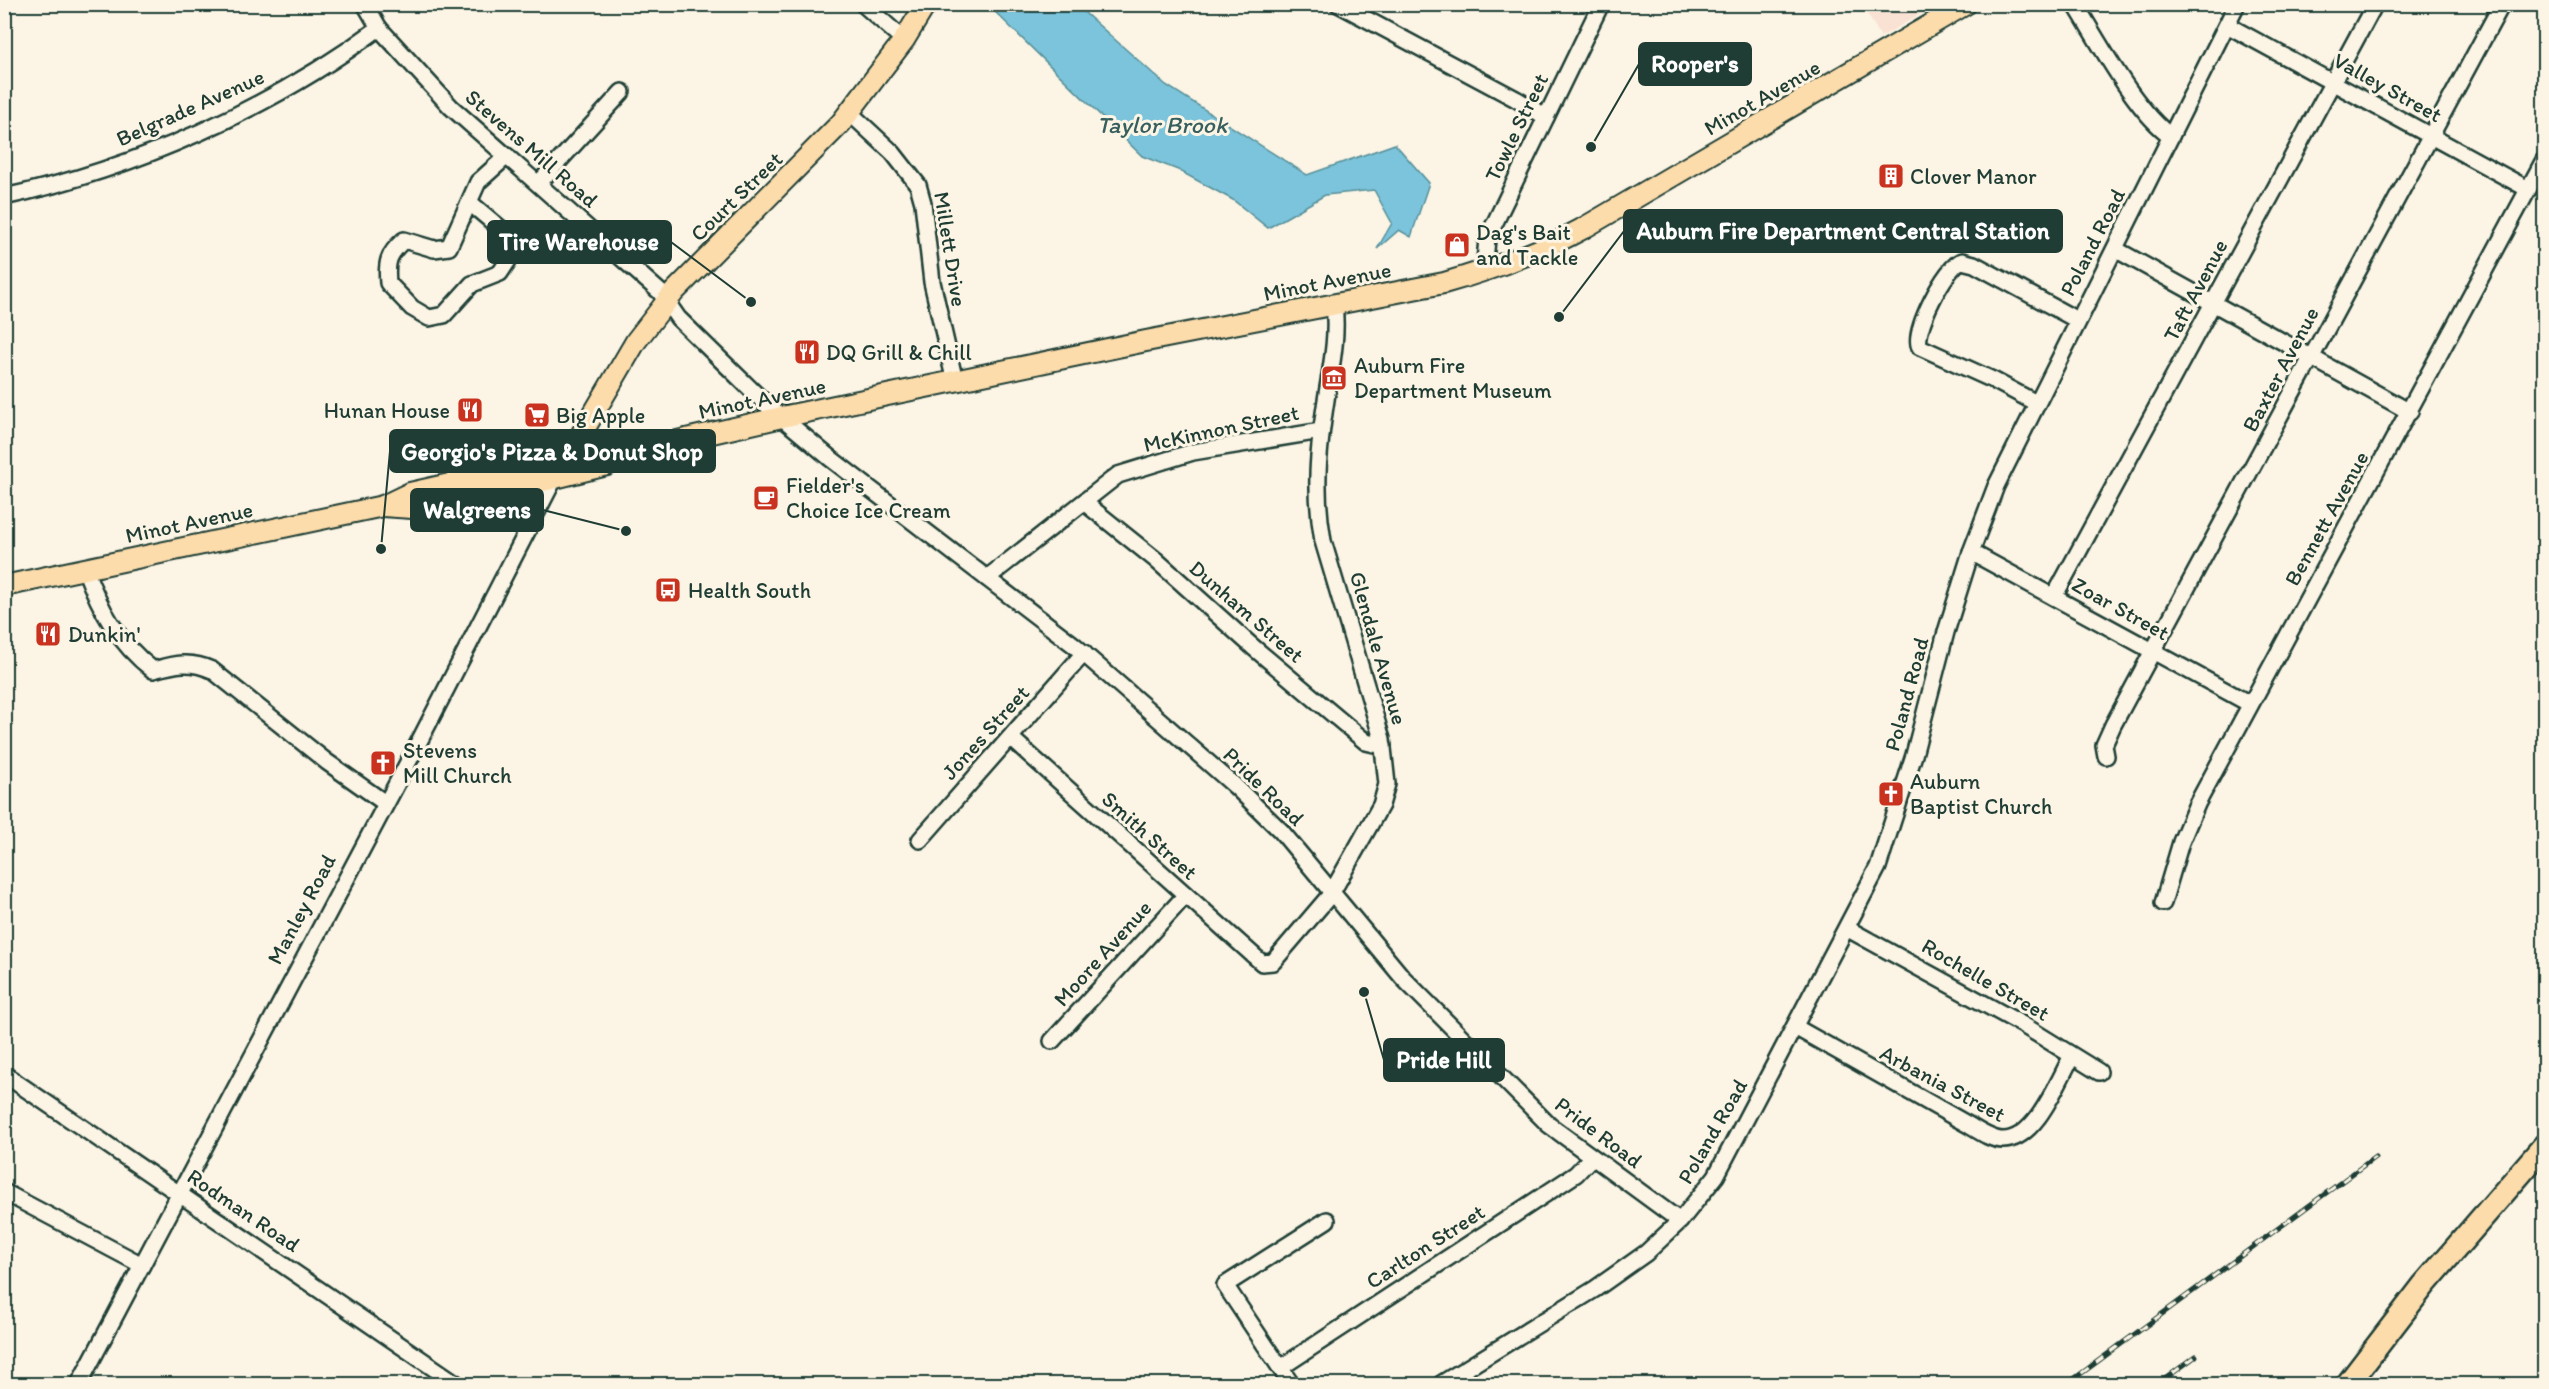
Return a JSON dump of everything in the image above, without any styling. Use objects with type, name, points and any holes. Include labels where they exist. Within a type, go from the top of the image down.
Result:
[{"type":"highway","points":[[2348,1384],[2424,1285],[2544,1146]]},
{"type":"main road","name":"Court Street","points":[[568,458],[636,341],[666,301],[695,269],[790,178],[850,113],[904,40],[926,4]]},
{"type":"main road","name":"Minot Avenue","points":[[383,506],[412,508],[491,494],[607,465],[638,450],[782,417],[1444,283],[1484,272],[1533,255],[1582,229],[1966,4]]},
{"type":"main road","name":"Minot Avenue","points":[[4,586],[383,506],[410,493],[608,448],[638,450]]},
{"type":"main road","name":"Manley Road","points":[[554,478],[568,458]]},
{"type":"street","name":"Stevens Mill Road","points":[[365,4],[379,28],[432,88],[660,292],[678,318],[782,417]]},
{"type":"street","points":[[863,4],[904,40]]},
{"type":"street","points":[[1338,4],[1546,117]]},
{"type":"street","name":"Towle Street","points":[[1484,272],[1487,239],[1601,4]]},
{"type":"street","points":[[2075,4],[2141,105],[2160,129],[2171,136]]},
{"type":"street","name":"Poland Road","points":[[1442,1384],[1628,1267],[1680,1221],[1700,1199],[1722,1166],[1848,929],[1878,867],[1914,755],[1946,632],[1971,552],[1996,486],[2237,4]]},
{"type":"street","name":"Taft Avenue","points":[[2055,597],[2375,4]]},
{"type":"street","name":"Baxter Avenue","points":[[2106,756],[2106,741],[2153,651],[2502,4]]},
{"type":"street","name":"Valley Street","points":[[2227,25],[2528,189]]},
{"type":"street","name":"Belgrade Avenue","points":[[4,197],[122,162],[225,121],[283,91],[379,28]]},
{"type":"street","points":[[539,183],[622,92]]},
{"type":"street","name":"Millett Drive","points":[[850,113],[893,153],[918,185],[923,203],[932,282],[955,382]]},
{"type":"street","points":[[469,202],[519,244],[500,273],[472,284],[444,315],[429,318],[412,308],[388,283],[387,270],[391,251],[404,240],[435,249],[449,247],[469,202],[478,182],[507,156]]},
{"type":"street","name":"Bennett Avenue","points":[[2163,903],[2187,826],[2250,704],[2410,412],[2544,160]]},
{"type":"street","points":[[2115,249],[2410,412]]},
{"type":"street","points":[[2036,403],[1993,380],[1920,347],[1916,342],[1918,331],[1929,307],[1949,270],[1957,262],[1974,264],[2077,320]]},
{"type":"street","name":"Glendale Avenue","points":[[1262,963],[1273,962],[1331,894],[1384,797],[1387,771],[1383,746],[1323,541],[1316,494],[1321,430],[1336,339],[1334,304]]},
{"type":"street","name":"Pride Road","points":[[782,417],[830,458],[1084,653],[1254,803],[1281,831],[1378,950],[1549,1125],[1680,1221]]},
{"type":"street","name":"McKinnon Street","points":[[987,578],[1039,535],[1084,503],[1106,482],[1118,475],[1168,458],[1321,430]]},
{"type":"street","name":"Manley Road","points":[[80,1384],[422,736],[554,478]]},
{"type":"street","name":"Dunham Street","points":[[1084,503],[1156,560],[1253,647],[1366,742],[1383,746]]},
{"type":"street","name":"Zoar Street","points":[[1971,552],[2250,704]]},
{"type":"street","points":[[85,569],[104,614],[120,639],[153,670],[177,663],[192,663],[212,670],[327,762],[385,803]]},
{"type":"street","name":"Jones Street","points":[[920,840],[1084,653]]},
{"type":"street","name":"Smith Street","points":[[1011,738],[1184,897],[1262,963]]},
{"type":"street","name":"Moore Avenue","points":[[1052,1041],[1184,897]]},
{"type":"street","name":"Rochelle Street","points":[[1848,929],[2023,1025],[2099,1072]]},
{"type":"street","name":"Arbania Street","points":[[1796,1027],[1991,1137],[2005,1140],[2018,1137],[2033,1124],[2072,1056]]},
{"type":"street","name":"Rodman Road","points":[[4,1074],[457,1384]]},
{"type":"street","name":"Carlton Street","points":[[1280,1368],[1576,1174],[1591,1158]]},
{"type":"street","points":[[4,1192],[142,1265]]},
{"type":"street","points":[[1291,1384],[1225,1285],[1327,1220]]},
{"type":"shaded area","points":[[1862,5],[1936,5],[1881,37]]},
{"type":"water","name":"Taylor Brook","points":[[988,5],[1076,5],[1166,85],[1307,175],[1395,144],[1429,183],[1411,237],[1399,230],[1377,249],[1392,223],[1374,190],[1325,195],[1268,228],[1233,200],[1178,170],[1142,156]]},
{"type":"railway","points":[[2067,1384],[2375,1157]]},
{"type":"railway","points":[[2158,1384],[2196,1356]]},
{"type":"place","name":"Rooper's","points":[[1591,147]]},
{"type":"place","name":"Clover Manor","points":[[1891,176]]},
{"type":"place","name":"Dag's Bait and Tackle","points":[[1457,245]]},
{"type":"place","name":"Tire Warehouse","points":[[751,302]]},
{"type":"place","name":"Auburn Fire Department Central Station","points":[[1559,317]]},
{"type":"place","name":"DQ Grill & Chill","points":[[807,352]]},
{"type":"place","name":"Auburn Fire Department Museum","points":[[1334,378]]},
{"type":"place","name":"Hunan House","points":[[470,410]]},
{"type":"place","name":"Big Apple","points":[[537,415]]},
{"type":"place","name":"Fielder's Choice Ice Cream","points":[[766,498]]},
{"type":"place","name":"Walgreens","points":[[626,531]]},
{"type":"place","name":"Georgio's Pizza & Donut Shop","points":[[381,549]]},
{"type":"place","name":"Health South","points":[[668,590]]},
{"type":"place","name":"Dunkin'","points":[[48,634]]},
{"type":"place","name":"Stevens Mill Church","points":[[383,763]]},
{"type":"place","name":"Auburn Baptist Church","points":[[1891,794]]},
{"type":"place","name":"Pride Hill","points":[[1364,992]]}]
